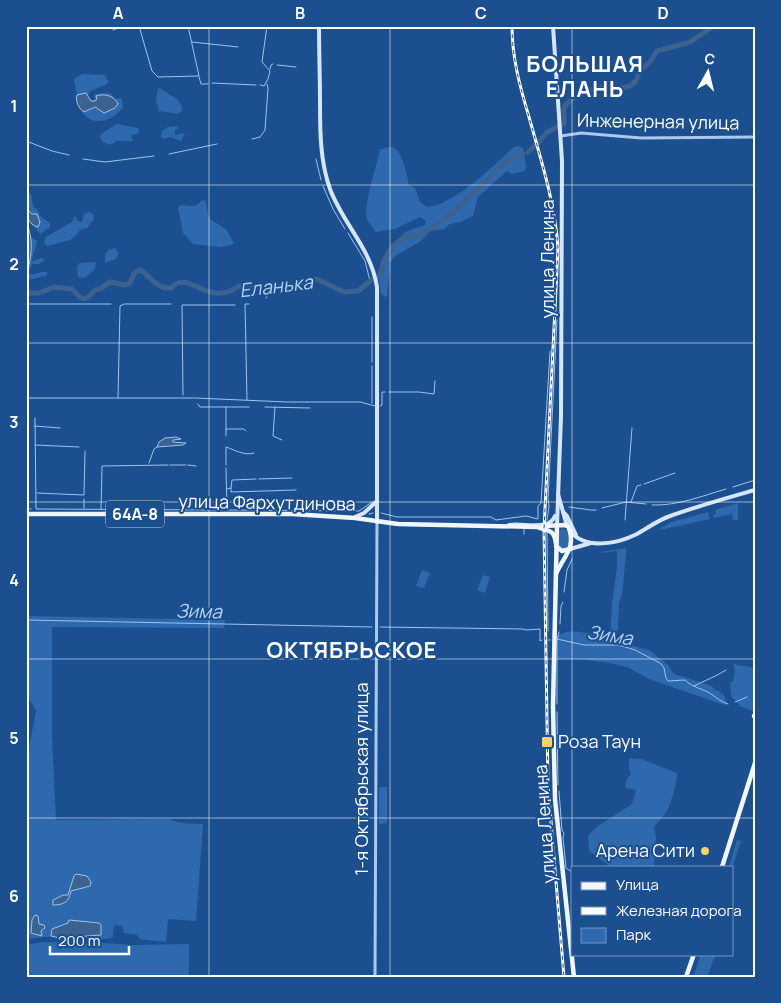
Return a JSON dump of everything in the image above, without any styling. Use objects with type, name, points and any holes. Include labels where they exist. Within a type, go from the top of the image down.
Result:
[{"type":"main road","points":[[319,26],[320,125],[322,155],[327,180],[337,204],[366,252],[374,271],[377,287],[377,522]]},
{"type":"main road","name":"улица Ленина","points":[[554,26],[561,136],[562,228],[561,382],[554,578],[553,706],[555,799],[571,949]]},
{"type":"main road","points":[[569,529],[576,538],[591,543],[604,543],[624,539],[668,517],[755,490]]},
{"type":"main road","name":"улица Ленина","points":[[558,492],[569,529]]},
{"type":"main road","points":[[355,518],[364,513],[377,500]]},
{"type":"main road","points":[[505,526],[514,524],[548,525],[554,520],[556,507]]},
{"type":"main road","points":[[564,512],[574,533],[591,543]]},
{"type":"main road","name":"улица Фархутдинова","points":[[26,514],[292,514],[420,525],[537,527],[563,525],[569,529]]},
{"type":"main road","points":[[537,527],[552,532],[555,536],[556,544],[562,551],[591,543]]},
{"type":"main road","points":[[569,529],[572,537],[570,550]]},
{"type":"main road","name":"улица Ленина","points":[[554,578],[564,557],[570,550]]},
{"type":"main road","points":[[722,866],[755,763]]},
{"type":"main road","name":"улица Ленина","points":[[572,956],[574,977]]},
{"type":"main road","points":[[686,977],[693,956]]},
{"type":"street","name":"Инженерная улица","points":[[561,136],[581,134],[641,138],[755,137]]},
{"type":"street","name":"1-я Октябрьская улица","points":[[375,977],[377,522]]},
{"type":"green space","points":[[82,74],[105,75],[108,81],[107,84],[90,91],[88,95],[86,93],[77,95],[74,79]]},
{"type":"green space","points":[[158,88],[178,100],[182,111],[178,114],[159,111],[156,100]]},
{"type":"green space","points":[[108,93],[115,99],[122,99],[123,107],[119,112],[102,121],[96,121],[85,116],[81,110],[85,112],[97,108],[101,112],[115,108],[118,102],[112,99],[91,101],[95,99],[94,94]]},
{"type":"green space","points":[[116,124],[138,128],[137,134],[131,135],[133,141],[117,141],[110,144],[102,141],[100,136]]},
{"type":"green space","points":[[178,126],[175,130],[175,135],[185,133],[181,141],[170,137],[163,139],[161,137],[162,131],[168,127]]},
{"type":"green space","points":[[517,146],[523,148],[525,171],[512,174],[507,171],[478,197],[473,216],[450,224],[444,229],[430,231],[421,241],[395,256],[390,263],[387,296],[385,297],[381,293],[378,273],[382,259],[391,244],[405,232],[425,225],[426,221],[420,217],[395,229],[375,232],[367,219],[366,213],[380,149],[391,147],[399,153],[404,163],[409,185],[415,188],[420,202],[427,207],[438,205],[473,184]]},
{"type":"green space","points":[[26,192],[31,194],[33,206],[41,217],[50,223],[50,227],[40,234],[33,225],[38,227],[32,214],[26,208]]},
{"type":"green space","points":[[202,200],[206,201],[208,215],[211,220],[226,229],[234,243],[232,245],[219,247],[193,244],[183,233],[178,207],[181,205],[195,206]]},
{"type":"green space","points":[[88,212],[93,214],[94,219],[87,228],[80,230],[75,237],[47,246],[44,243],[46,237],[72,222],[74,217],[76,217],[77,221],[82,222],[84,214]]},
{"type":"green space","points":[[26,238],[33,238],[37,241],[32,261],[42,258],[45,260],[39,264],[32,264],[30,274],[47,272],[47,275],[26,279]]},
{"type":"green space","points":[[115,248],[118,253],[116,259],[105,263],[105,254]]},
{"type":"green space","points":[[80,263],[96,263],[95,269],[85,278],[78,277],[77,266]]},
{"type":"green space","points":[[738,503],[738,520],[733,521],[732,514],[714,518],[712,513],[713,515],[716,514],[715,510]]},
{"type":"green space","points":[[708,512],[710,519],[659,529],[672,522]]},
{"type":"green space","points":[[563,528],[567,531],[569,541],[568,546],[564,549],[558,545],[559,531]]},
{"type":"green space","points":[[626,548],[622,595],[619,603],[618,630],[615,633],[614,641],[649,650],[667,664],[674,674],[709,685],[724,695],[727,706],[649,679],[627,667],[577,659],[556,659],[557,636],[562,633],[575,631],[610,637],[617,551],[600,552]]},
{"type":"green space","points":[[422,570],[430,573],[424,588],[416,586]]},
{"type":"green space","points":[[483,575],[490,577],[485,593],[477,590]]},
{"type":"green space","points":[[26,616],[225,620],[224,628],[52,627],[52,736],[56,820],[169,819],[180,823],[203,824],[196,921],[168,919],[166,942],[140,939],[137,935],[124,933],[122,926],[114,925],[113,937],[105,939],[46,937],[26,939],[26,763],[36,711],[26,697]]},
{"type":"green space","points":[[733,664],[755,668],[755,712],[740,706],[731,696],[730,682],[733,682],[735,669]]},
{"type":"green space","points":[[629,758],[641,759],[677,773],[675,789],[667,811],[654,827],[656,838],[654,866],[610,866],[589,851],[588,835],[598,826],[632,804],[636,790],[625,788],[627,779],[631,774]]},
{"type":"green space","points":[[379,787],[387,787],[387,823],[379,824]]},
{"type":"green space","points":[[737,840],[741,841],[733,866],[729,866]]},
{"type":"green space","points":[[43,942],[131,945],[189,944],[189,977],[26,977],[26,945]]},
{"type":"green space","points":[[700,956],[715,956],[707,977],[693,977]]},
{"type":"shaded area","points":[[86,93],[91,101],[97,99],[96,96],[106,95],[112,97],[118,104],[115,108],[104,113],[95,107],[84,112],[78,105],[77,95]]},
{"type":"shaded area","points":[[26,208],[32,214],[37,214],[40,222],[38,227],[28,220]]},
{"type":"shaded area","points":[[176,437],[181,439],[173,440],[173,442],[186,443],[183,445],[157,447],[159,442],[165,438]]},
{"type":"shaded area","points":[[76,874],[87,876],[91,882],[90,886],[71,891],[69,898],[65,902],[53,905],[53,900],[63,895],[68,895]]},
{"type":"shaded area","points":[[35,915],[38,916],[39,924],[44,925],[45,928],[41,931],[42,936],[31,933],[32,920]]},
{"type":"shaded area","points":[[69,920],[99,923],[101,925],[101,935],[60,938],[51,936],[52,929],[68,923]]},
{"type":"waterway","points":[[119,27],[123,26]]},
{"type":"waterway","points":[[139,26],[152,71],[158,77],[199,76],[188,26]]},
{"type":"waterway","points":[[260,85],[264,86],[270,71],[262,62],[267,26]]},
{"type":"waterway","name":"Еланька","points":[[690,42],[714,26]]},
{"type":"waterway","points":[[192,42],[238,47]]},
{"type":"waterway","name":"Еланька","points":[[605,87],[619,89],[630,86],[636,81],[640,70],[650,62],[657,51],[687,43]]},
{"type":"waterway","points":[[270,69],[273,64]]},
{"type":"waterway","points":[[277,65],[296,67]]},
{"type":"waterway","points":[[199,77],[201,84],[208,84]]},
{"type":"waterway","points":[[212,83],[256,85]]},
{"type":"waterway","points":[[252,139],[260,137],[265,130],[267,84]]},
{"type":"waterway","name":"Еланька","points":[[528,152],[547,132],[564,124],[564,108],[570,101],[586,92],[601,87]]},
{"type":"waterway","points":[[26,141],[69,155]]},
{"type":"waterway","points":[[169,154],[217,144]]},
{"type":"waterway","name":"Еланька","points":[[26,293],[39,293],[54,287],[72,289],[85,299],[95,290],[110,282],[124,285],[129,284],[134,274],[141,270],[154,282],[166,288],[171,288],[177,283],[184,282],[204,290],[220,293],[239,286],[289,287],[317,279],[344,292],[358,291],[370,281],[380,276],[384,261],[390,250],[401,239],[406,236],[421,235],[453,213],[508,160],[523,154]]},
{"type":"waterway","points":[[83,159],[105,162],[154,156]]},
{"type":"waterway","points":[[316,159],[321,180]]},
{"type":"waterway","points":[[323,186],[333,209],[345,229]]},
{"type":"waterway","points":[[26,223],[31,243],[31,256],[26,276]]},
{"type":"waterway","points":[[348,233],[365,261],[370,281]]},
{"type":"waterway","points":[[266,298],[273,287]]},
{"type":"waterway","points":[[26,304],[111,304]]},
{"type":"waterway","points":[[118,398],[120,306],[124,304],[171,304]]},
{"type":"waterway","points":[[247,400],[245,304],[249,304]]},
{"type":"waterway","points":[[183,395],[182,305],[235,305]]},
{"type":"waterway","points":[[372,317],[372,362]]},
{"type":"waterway","points":[[547,520],[557,320]]},
{"type":"waterway","points":[[381,513],[397,517],[491,517],[496,520],[526,516],[538,519],[538,506],[541,503],[550,351]]},
{"type":"waterway","points":[[372,366],[372,403]]},
{"type":"waterway","points":[[389,392],[434,394],[435,381]]},
{"type":"waterway","points":[[380,406],[382,405],[382,392],[385,392]]},
{"type":"waterway","points":[[26,398],[194,398]]},
{"type":"waterway","points":[[195,398],[287,402],[360,402],[375,406]]},
{"type":"waterway","points":[[198,404],[200,407],[249,407]]},
{"type":"waterway","points":[[226,407],[226,436]]},
{"type":"waterway","points":[[265,407],[310,408]]},
{"type":"waterway","points":[[275,407],[273,436],[282,440]]},
{"type":"waterway","points":[[35,418],[36,509],[222,510]]},
{"type":"waterway","points":[[34,426],[60,428]]},
{"type":"waterway","points":[[625,520],[632,428]]},
{"type":"waterway","points":[[226,429],[244,429],[246,431]]},
{"type":"waterway","points":[[35,445],[79,447]]},
{"type":"waterway","points":[[149,463],[154,449],[157,447]]},
{"type":"waterway","points":[[226,465],[226,447],[243,453],[254,453]]},
{"type":"waterway","points":[[37,493],[84,495],[85,451]]},
{"type":"waterway","points":[[101,509],[102,466],[168,465]]},
{"type":"waterway","points":[[170,465],[186,465]]},
{"type":"waterway","points":[[188,465],[196,466]]},
{"type":"waterway","points":[[226,468],[227,510],[359,511],[372,502]]},
{"type":"waterway","points":[[644,484],[675,473]]},
{"type":"waterway","points":[[259,479],[292,478]]},
{"type":"waterway","points":[[231,488],[232,480],[256,479]]},
{"type":"waterway","points":[[733,487],[755,480]]},
{"type":"waterway","points":[[631,502],[637,486],[641,485]]},
{"type":"waterway","points":[[227,489],[231,488],[231,492],[296,490]]},
{"type":"waterway","points":[[652,505],[680,502],[726,489]]},
{"type":"waterway","points":[[84,499],[84,508]]},
{"type":"waterway","points":[[602,508],[626,502],[646,504]]},
{"type":"waterway","points":[[569,507],[596,510]]},
{"type":"waterway","points":[[26,509],[31,509]]},
{"type":"waterway","points":[[369,514],[373,513]]},
{"type":"waterway","points":[[524,529],[524,534]]},
{"type":"waterway","points":[[547,533],[548,631]]},
{"type":"waterway","points":[[564,592],[567,570],[572,559]]},
{"type":"waterway","points":[[560,624],[563,602]]},
{"type":"waterway","name":"Зима","points":[[26,620],[372,627]]},
{"type":"waterway","name":"Зима","points":[[380,627],[540,629],[540,641],[542,640]]},
{"type":"waterway","points":[[557,704],[557,640],[559,632]]},
{"type":"waterway","name":"Зима","points":[[557,639],[584,645],[619,645],[635,650],[660,663],[664,668],[668,681],[685,680],[728,704]]},
{"type":"waterway","points":[[694,686],[726,670]]},
{"type":"waterway","name":"Зима","points":[[735,702],[747,697]]},
{"type":"waterway","points":[[557,712],[558,785]]},
{"type":"waterway","points":[[559,791],[566,868],[571,871]]},
{"type":"railway","points":[[512,26],[513,50],[517,72],[547,182],[558,248],[544,529],[548,786],[564,977]]},
{"type":"place","name":"Роза Таун","points":[[547,742]]},
{"type":"place","name":"Арена Сити","points":[[705,851]]},
{"type":"district","name":"БОЛЬШАЯ ЕЛАНЬ","points":[[585,76]]},
{"type":"district","name":"ОКТЯБРЬСКОЕ","points":[[352,650]]}]
